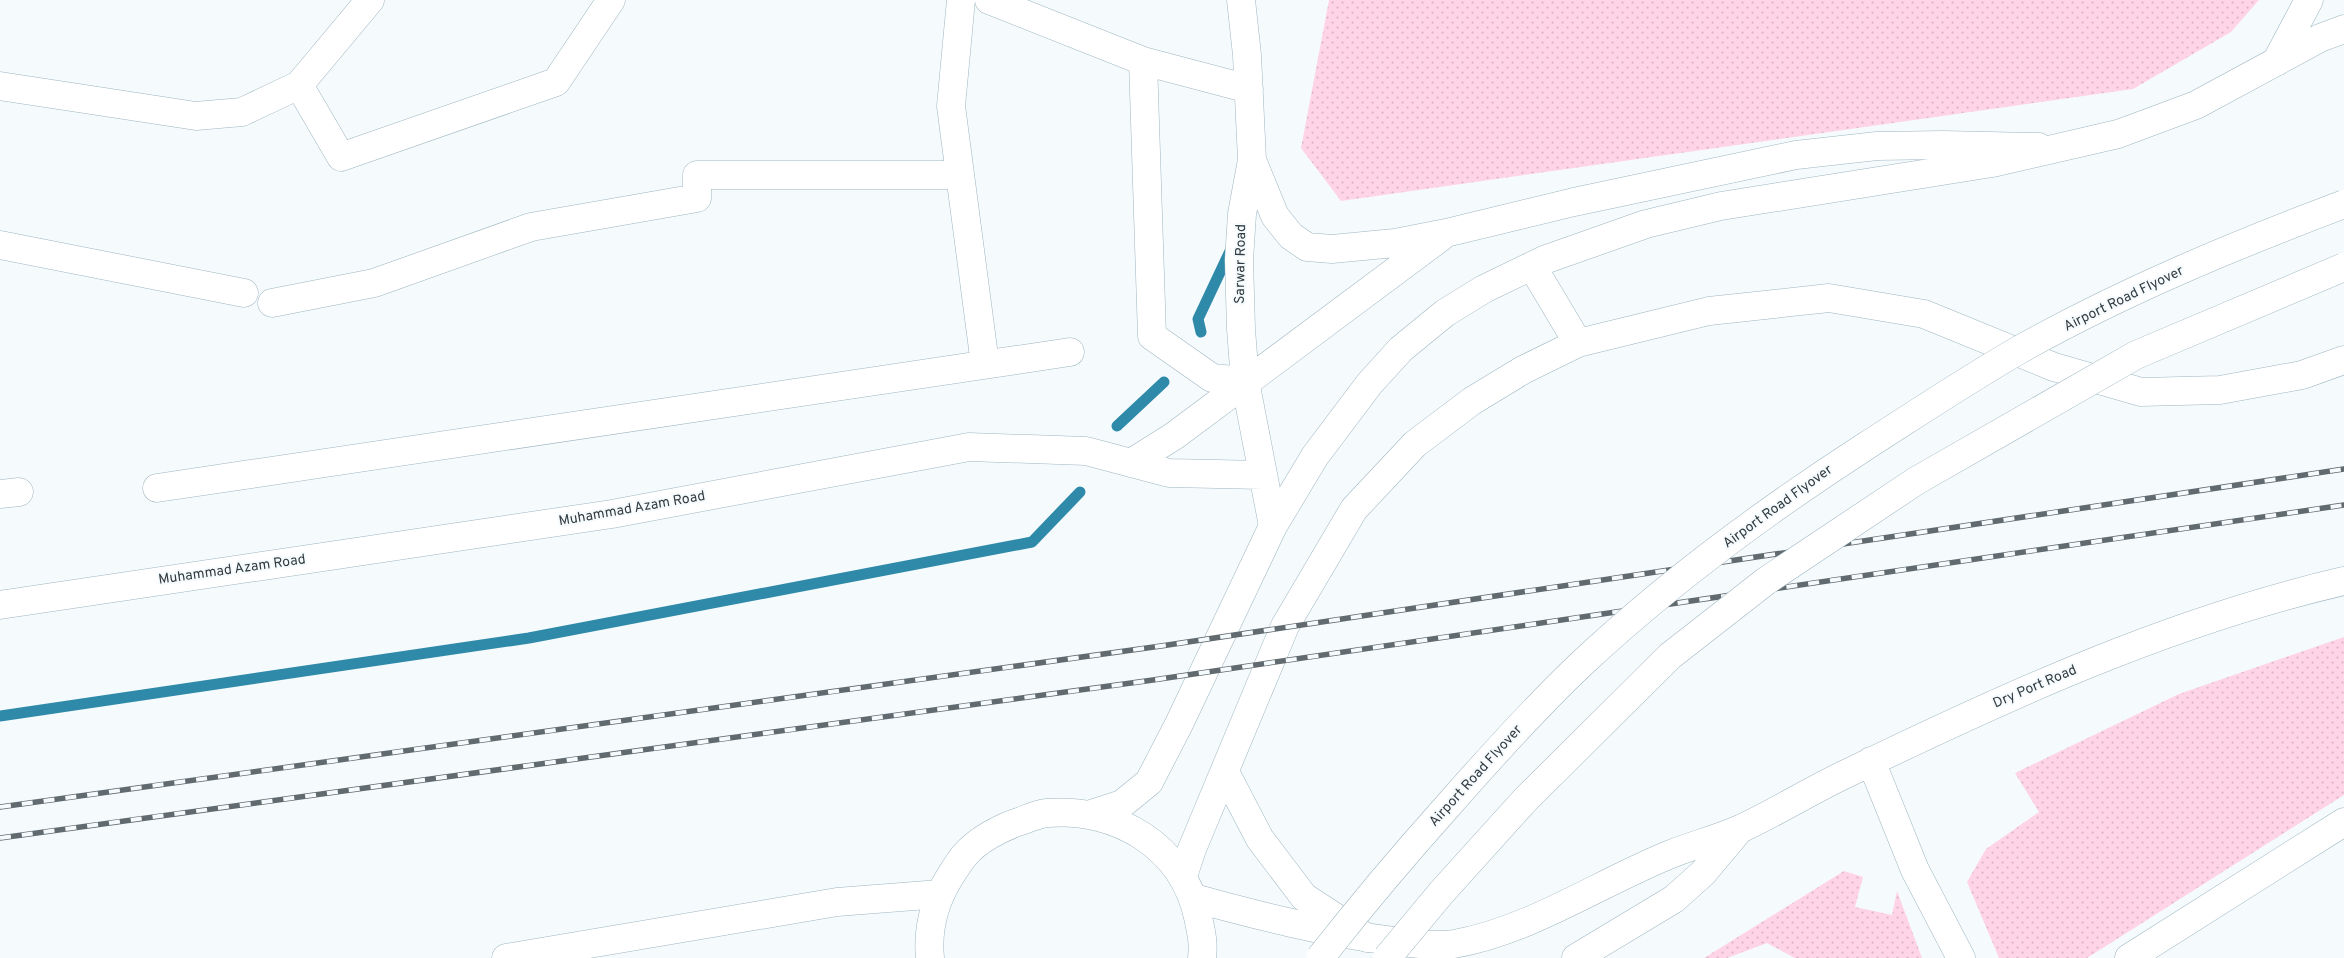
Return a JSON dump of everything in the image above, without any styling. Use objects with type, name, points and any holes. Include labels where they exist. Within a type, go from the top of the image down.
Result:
[{"type":"main road","points":[[0,86],[196,116],[242,112],[299,85],[370,0]]},
{"type":"main road","points":[[299,85],[342,157],[556,82],[611,0]]},
{"type":"main road","points":[[961,0],[951,106],[985,364]]},
{"type":"main road","points":[[989,0],[1144,61],[1249,89]]},
{"type":"main road","name":"Sarwar Road","points":[[1241,0],[1248,55],[1252,160],[1242,214],[1239,260],[1245,381],[1274,526]]},
{"type":"main road","points":[[2276,62],[2309,0]]},
{"type":"main road","points":[[930,958],[928,938],[940,894],[964,855],[1002,827],[1046,814],[1092,814],[1122,804],[1149,782],[1179,724],[1274,526],[1315,456],[1370,383],[1401,349],[1445,313],[1484,289],[1532,266],[1592,242],[1646,224],[1721,206],[1992,163],[2118,134],[2196,105],[2320,38],[2344,29]]},
{"type":"main road","points":[[1144,61],[1152,336],[1212,378],[1245,381]]},
{"type":"main road","points":[[1252,160],[1274,216],[1291,236],[1307,247],[1332,249],[1395,243],[1446,233],[1574,202],[1796,155],[1886,146],[1943,145],[2062,148]]},
{"type":"main road","points":[[272,303],[374,283],[531,227],[697,198],[697,175],[959,175]]},
{"type":"main road","name":"Airport Road Flyover","points":[[1320,958],[1408,851],[1494,754],[1578,667],[1653,602],[1804,485],[1926,406],[2030,345],[2134,292],[2229,249],[2344,204]]},
{"type":"main road","points":[[1131,463],[1174,436],[1245,381],[1446,233]]},
{"type":"main road","points":[[0,245],[244,293]]},
{"type":"main road","points":[[1532,266],[1578,343]]},
{"type":"main road","points":[[1387,958],[1441,893],[1526,798],[1670,656],[1766,581],[1916,481],[2136,355],[2344,267]]},
{"type":"main road","points":[[1202,958],[1204,944],[1188,887],[1192,849],[1285,626],[1354,509],[1416,444],[1472,401],[1523,370],[1578,343],[1709,311],[1830,298],[1924,314],[2054,367],[2141,392],[2220,390],[2302,375],[2344,360]]},
{"type":"main road","points":[[2302,375],[2344,342]]},
{"type":"main road","points":[[157,488],[1070,352]]},
{"type":"main road","name":"Muhammad Azam Road","points":[[0,605],[612,514],[969,447],[1086,451],[1170,474],[1263,475]]},
{"type":"main road","name":"Dry Port Road","points":[[1740,829],[1807,792],[1871,761],[2054,677],[2179,628],[2279,596],[2344,581]]},
{"type":"main road","points":[[1871,761],[1915,870],[1961,958]]},
{"type":"main road","points":[[1225,772],[1260,839],[1304,897],[1367,938]]},
{"type":"main road","points":[[1092,814],[1127,826],[1158,848],[1188,887],[1248,913],[1367,938],[1451,945],[1497,933],[1536,918],[1671,854],[1740,829]]},
{"type":"main road","points":[[2129,958],[2344,822]]},
{"type":"main road","points":[[1576,958],[1674,899],[1703,873],[1740,829]]},
{"type":"main road","points":[[506,958],[837,902],[940,894]]},
{"type":"shaded area","points":[[1329,0],[2259,0],[2231,32],[2133,89],[1341,201],[1301,148]]},
{"type":"shaded area","points":[[2344,637],[2344,795],[2087,958],[1999,958],[1967,882],[1986,849],[2039,812],[2015,773],[2179,694]]},
{"type":"shaded area","points":[[1844,871],[1863,877],[1855,907],[1892,915],[1897,891],[1922,958],[1795,958],[1767,943],[1727,958],[1704,958]]},
{"type":"waterway","points":[[1201,332],[1198,319],[1231,249]]},
{"type":"waterway","points":[[1117,426],[1164,382]]},
{"type":"waterway","points":[[0,716],[529,638],[1032,542],[1080,492]]},
{"type":"railway","points":[[0,807],[1161,646],[2344,469]]},
{"type":"railway","points":[[0,838],[1153,680],[2344,505]]}]
